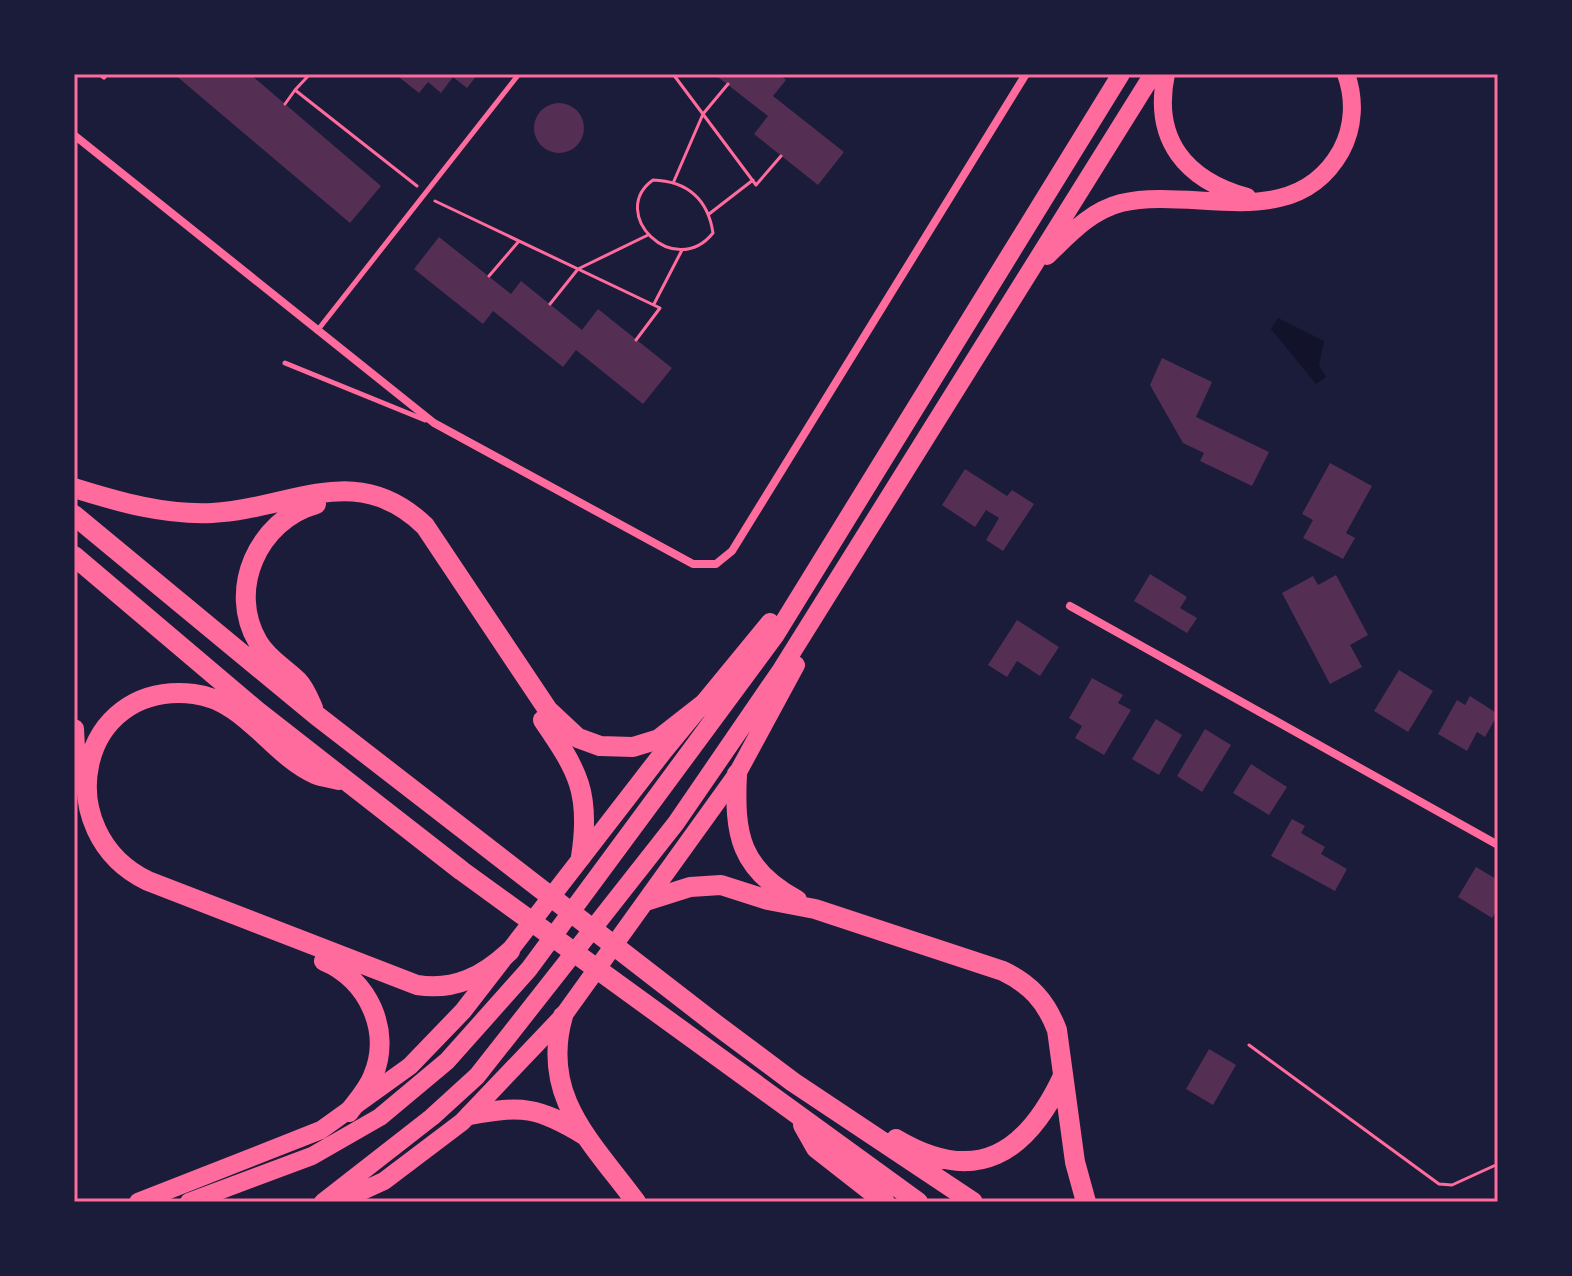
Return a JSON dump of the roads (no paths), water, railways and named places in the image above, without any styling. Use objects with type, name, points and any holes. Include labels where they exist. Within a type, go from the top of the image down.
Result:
[{"type":"highway","points":[[74,488],[141,507],[199,513],[242,509],[329,490],[346,489],[377,495],[403,507],[425,526],[548,710],[578,738],[600,746],[633,747],[659,739],[705,703]]},
{"type":"highway","points":[[316,715],[301,684],[264,651],[256,639],[247,614],[247,580],[259,547],[282,519],[312,505],[359,502],[386,511],[417,533],[562,748],[580,783],[586,811],[581,857]]},
{"type":"highway","points":[[74,515],[316,715],[628,956],[793,1082],[973,1202]]},
{"type":"highway","points":[[74,556],[257,711],[350,783],[610,980],[918,1202]]},
{"type":"highway","points":[[350,783],[313,773],[226,705],[203,695],[181,693],[150,698],[115,718],[95,744],[86,783],[91,817],[105,845],[123,866],[148,881],[417,985],[431,987],[468,981],[484,973],[510,951]]},
{"type":"highway","points":[[74,729],[81,819],[92,847],[109,868],[144,891],[330,963],[358,985],[373,1009],[380,1047],[374,1075],[349,1112]]},
{"type":"highway","points":[[737,774],[737,823],[750,862],[774,888],[815,909]]},
{"type":"highway","points":[[649,900],[690,887],[714,884],[815,909],[1003,971],[1027,985],[1040,997],[1053,1020],[1075,1162],[1086,1202]]},
{"type":"highway","points":[[563,1016],[555,1045],[557,1076],[565,1100],[587,1137],[636,1202]]},
{"type":"highway","points":[[793,1082],[858,1115],[900,1142],[940,1158],[968,1161],[992,1155],[1023,1139],[1041,1118],[1063,1076]]},
{"type":"highway","points":[[470,1115],[524,1107],[547,1114],[587,1137]]},
{"type":"highway","points":[[799,1118],[816,1148],[885,1202]]},
{"type":"main road","points":[[1076,146],[1108,74]]},
{"type":"main road","points":[[189,1202],[312,1156],[345,1139],[399,1103],[460,1049],[595,883],[775,636],[1121,74]]},
{"type":"main road","points":[[323,1202],[432,1117],[501,1048],[676,823],[759,704],[1153,74]]},
{"type":"main road","points":[[1166,74],[1164,111],[1182,161],[1210,185],[1266,201]]},
{"type":"main road","points":[[1025,278],[1082,223],[1120,204],[1266,201],[1295,194],[1324,174],[1342,149],[1350,127],[1351,101],[1346,74]]},
{"type":"main road","points":[[138,1202],[296,1142],[349,1112],[426,1051],[510,951],[844,524]]},
{"type":"main road","points":[[338,1202],[392,1176],[470,1115],[563,1016],[737,774],[777,703],[835,584]]},
{"type":"street","points":[[74,135],[434,423],[693,564],[716,564],[732,551],[1026,74]]},
{"type":"street","points":[[1070,606],[1498,845]]},
{"type":"lane","points":[[316,331],[519,74]]},
{"type":"lane","points":[[285,363],[434,423]]}]
